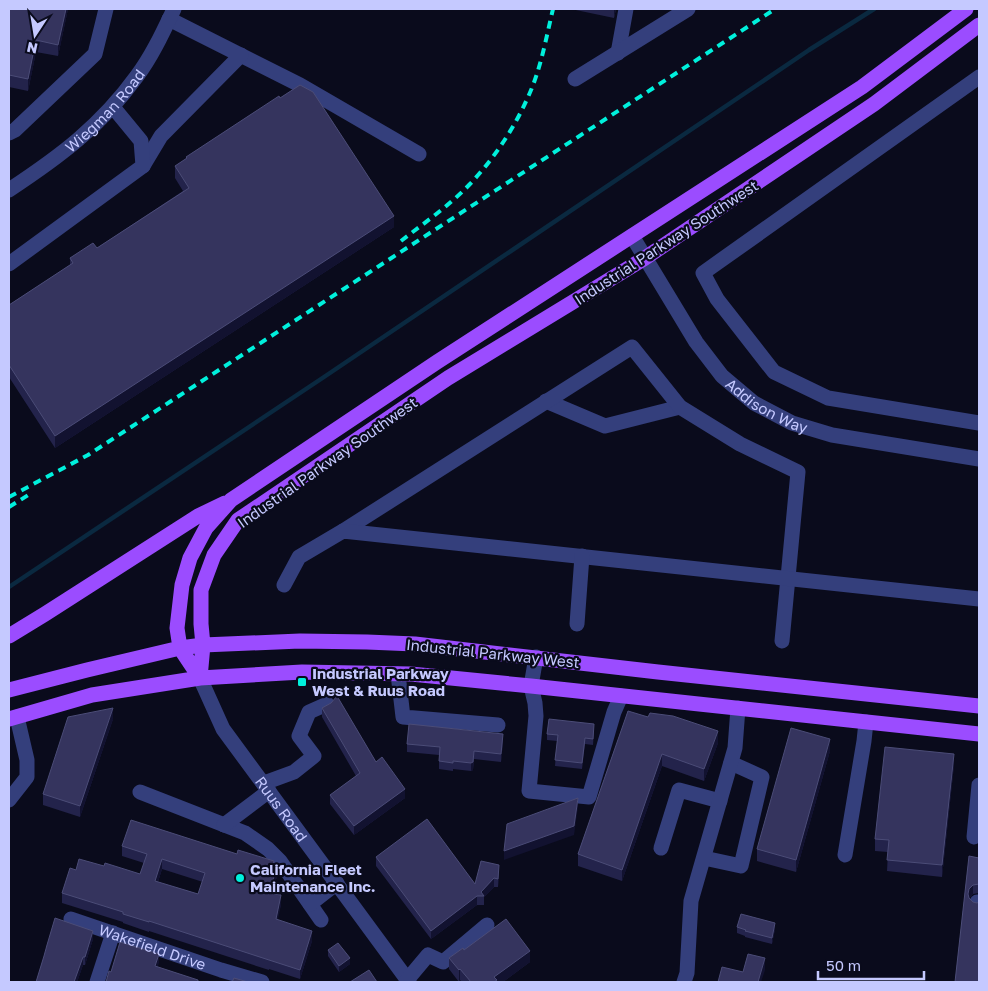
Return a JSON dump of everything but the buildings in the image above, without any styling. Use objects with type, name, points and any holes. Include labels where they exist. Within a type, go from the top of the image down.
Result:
[{"type":"main road","name":"Industrial Parkway Southwest","points":[[180,648],[178,628],[182,585],[190,558],[206,528],[231,500],[437,362],[862,87],[966,9]]},
{"type":"main road","name":"Industrial Parkway Southwest","points":[[200,678],[204,646],[201,624],[202,590],[214,555],[238,520],[448,378],[645,258],[874,104],[979,25]]},
{"type":"main road","points":[[9,636],[198,516],[231,500]]},
{"type":"main road","name":"Industrial Parkway West","points":[[9,690],[180,648],[300,641],[367,642],[415,644],[979,706]]},
{"type":"main road","points":[[180,648],[200,678]]},
{"type":"main road","name":"Industrial Parkway West","points":[[13,718],[92,696],[200,678],[302,672],[398,674],[531,686],[979,734]]},
{"type":"street","points":[[9,133],[16,130],[95,54],[106,9]]},
{"type":"street","points":[[618,53],[626,9]]},
{"type":"street","points":[[575,79],[688,9]]},
{"type":"street","points":[[172,14],[240,55],[300,85],[419,154]]},
{"type":"street","name":"Wiegman Road","points":[[9,190],[44,167],[80,139],[113,107],[138,75],[172,14]]},
{"type":"street","points":[[9,264],[143,166],[162,136],[240,55]]},
{"type":"street","points":[[979,77],[704,273],[717,299],[774,372],[828,398],[979,423]]},
{"type":"street","points":[[113,107],[141,141],[143,166]]},
{"type":"street","name":"Addison Way","points":[[632,236],[696,342],[722,376],[754,403],[792,423],[832,435],[979,459]]},
{"type":"street","points":[[284,585],[299,557],[632,347],[680,407],[740,444],[798,472],[782,641]]},
{"type":"street","points":[[546,401],[605,426],[680,407]]},
{"type":"street","points":[[343,530],[979,599]]},
{"type":"street","points":[[577,624],[582,556]]},
{"type":"street","points":[[536,657],[531,686],[536,703],[536,716],[529,791],[589,797],[614,712],[621,696]]},
{"type":"street","points":[[398,674],[403,717],[498,725]]},
{"type":"street","name":"Ruus Road","points":[[200,678],[223,729],[408,981]]},
{"type":"street","points":[[224,825],[266,787],[294,772],[314,756],[299,736],[309,712],[327,704]]},
{"type":"street","points":[[684,982],[687,973],[691,901],[735,748],[738,708]]},
{"type":"street","points":[[9,800],[27,777],[27,760],[13,718]]},
{"type":"street","points":[[844,855],[866,722]]},
{"type":"street","points":[[704,858],[741,866],[762,777],[731,763]]},
{"type":"street","points":[[974,837],[979,785]]},
{"type":"street","points":[[661,848],[679,790],[720,801]]},
{"type":"street","points":[[140,792],[245,833],[268,849],[280,861],[321,920]]},
{"type":"street","points":[[310,904],[337,883]]},
{"type":"street","name":"Wakefield Drive","points":[[71,919],[113,933],[219,976],[262,982]]},
{"type":"street","points":[[408,981],[428,955],[442,962],[487,925]]},
{"type":"street","points":[[97,982],[113,933]]},
{"type":"waterway","points":[[9,587],[809,50],[874,9]]},
{"type":"railway","points":[[401,241],[461,193],[502,144],[516,121],[533,86],[553,9]]},
{"type":"railway","points":[[9,497],[88,455],[775,9]]},
{"type":"railway","points":[[9,507],[30,494]]},
{"type":"place","name":"Industrial Parkway West & Ruus Road","points":[[302,682]]},
{"type":"place","name":"California Fleet Maintenance Inc.","points":[[240,878]]}]
